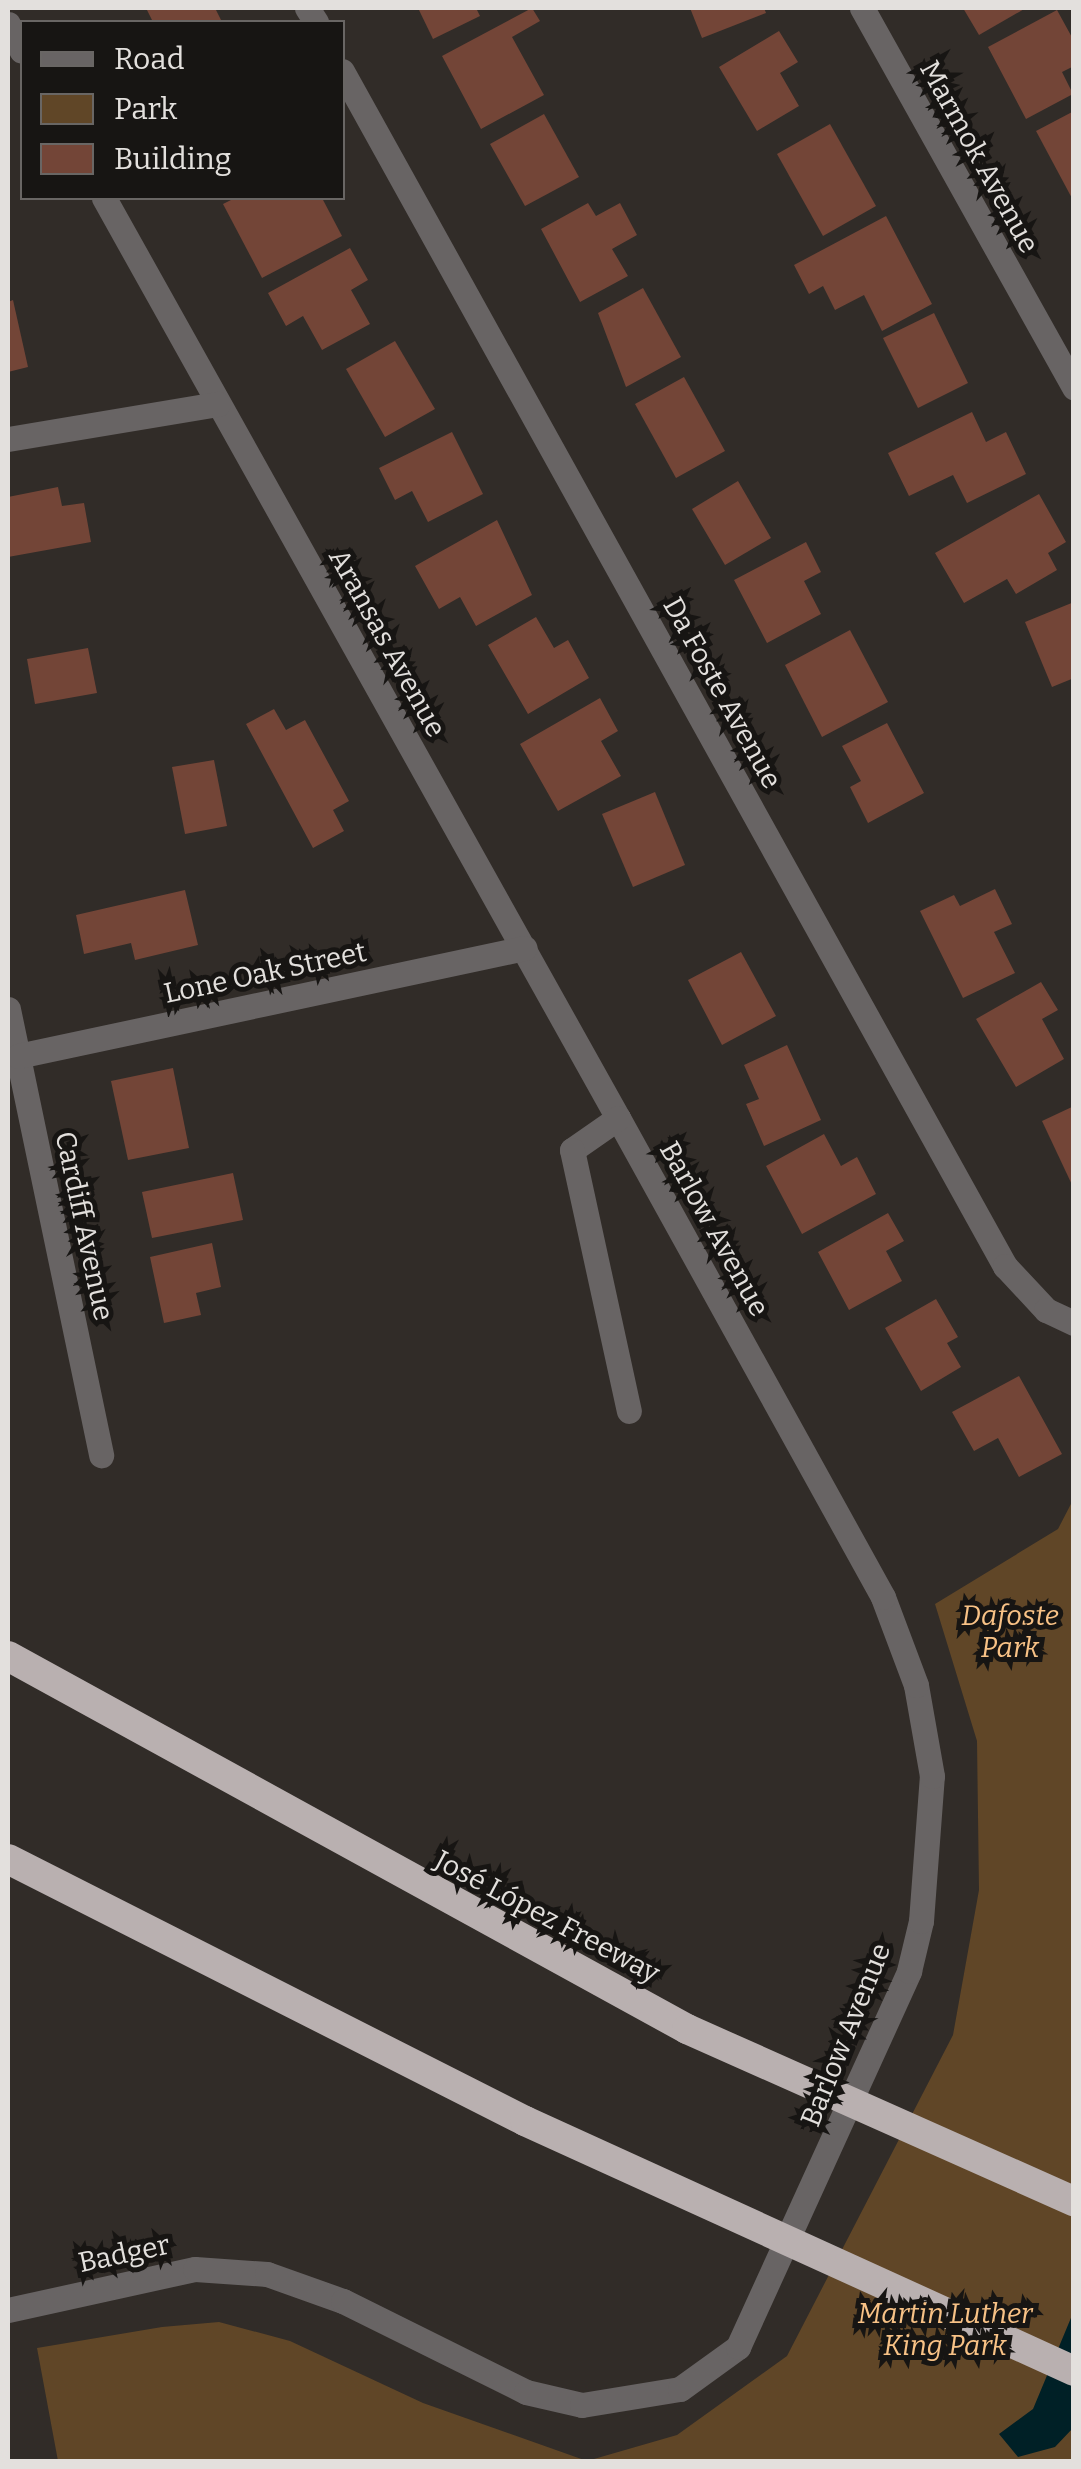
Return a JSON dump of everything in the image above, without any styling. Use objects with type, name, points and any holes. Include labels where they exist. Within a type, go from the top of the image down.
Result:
[{"type":"highway","name":"José López Freeway","points":[[8,1656],[720,2044],[1074,2201]]},
{"type":"highway","points":[[8,1858],[664,2184],[1074,2370]]},
{"type":"street","name":"Marmok Avenue","points":[[862,8],[1074,388]]},
{"type":"street","points":[[8,24],[20,47]]},
{"type":"street","name":"Da Foste Avenue","points":[[345,76],[1005,1266],[1046,1310],[1074,1324]]},
{"type":"street","name":"Aransas Avenue","points":[[105,200],[618,1118]]},
{"type":"street","points":[[8,439],[218,404]]},
{"type":"street","name":"Lone Oak Street","points":[[18,1056],[525,948]]},
{"type":"street","name":"Cardiff Avenue","points":[[8,1009],[101,1455]]},
{"type":"street","points":[[618,1118],[572,1150],[629,1411]]},
{"type":"street","name":"Barlow Avenue","points":[[254,2273],[306,2286],[557,2402],[608,2403],[680,2389],[738,2347],[772,2286],[908,1971],[932,1821],[916,1685],[860,1551],[618,1118]]},
{"type":"street","name":"Badger","points":[[8,2310],[195,2270],[254,2273]]},
{"type":"green space","name":"Martin Luther King Park","points":[[1073,1500],[1073,2461],[587,2461],[677,2435],[787,2356],[953,2035],[979,1890],[977,1741],[935,1604],[1058,1529]]},
{"type":"green space","points":[[219,2322],[290,2341],[423,2403],[587,2461],[58,2461],[37,2348],[162,2327]]},
{"type":"water","points":[[1073,2313],[1073,2428],[1055,2447],[1018,2457],[999,2434],[1033,2409]]},
{"type":"building","points":[[146,8],[215,8],[221,20],[152,20]]},
{"type":"building","points":[[418,8],[476,8],[480,16],[433,39]]},
{"type":"building","points":[[532,8],[540,21],[512,37],[544,95],[481,129],[442,56]]},
{"type":"building","points":[[690,8],[764,8],[766,13],[702,38]]},
{"type":"building","points":[[963,8],[1026,8],[979,35]]},
{"type":"building","points":[[1057,10],[1074,41],[1074,66],[1062,72],[1073,94],[1026,119],[988,47]]},
{"type":"building","points":[[779,31],[798,62],[780,73],[799,106],[757,131],[719,67]]},
{"type":"building","points":[[1074,111],[1074,202],[1036,131]]},
{"type":"building","points":[[544,114],[579,177],[525,206],[490,144]]},
{"type":"building","points":[[830,124],[876,206],[823,236],[777,154]]},
{"type":"building","points":[[231,200],[323,200],[342,236],[262,278],[223,204]]},
{"type":"building","points":[[588,203],[596,216],[620,203],[637,235],[612,249],[628,276],[580,302],[541,229]]},
{"type":"building","points":[[886,216],[932,304],[882,331],[864,295],[835,310],[823,286],[809,294],[794,265]]},
{"type":"building","points":[[350,248],[368,280],[351,290],[370,324],[322,350],[303,316],[286,326],[268,293]]},
{"type":"building","points":[[643,288],[681,357],[626,387],[598,313]]},
{"type":"building","points":[[13,300],[28,367],[8,372],[8,302]]},
{"type":"building","points":[[934,313],[968,383],[918,408],[883,338]]},
{"type":"building","points":[[395,341],[435,409],[385,437],[346,369]]},
{"type":"building","points":[[684,377],[725,451],[676,478],[635,404]]},
{"type":"building","points":[[972,412],[986,442],[1006,432],[1026,474],[967,503],[953,475],[909,496],[888,453]]},
{"type":"building","points":[[452,432],[483,494],[428,522],[412,491],[395,500],[379,468]]},
{"type":"building","points":[[738,481],[771,538],[725,565],[692,509]]},
{"type":"building","points":[[58,487],[62,506],[84,503],[91,542],[8,557],[8,497]]},
{"type":"building","points":[[1039,494],[1066,542],[1048,553],[1057,570],[1016,594],[1007,579],[964,603],[935,553]]},
{"type":"building","points":[[497,520],[532,595],[476,626],[460,597],[439,609],[415,566]]},
{"type":"building","points":[[806,542],[821,572],[804,581],[821,614],[767,643],[734,580]]},
{"type":"building","points":[[1074,602],[1074,678],[1052,687],[1025,622]]},
{"type":"building","points":[[536,617],[554,648],[568,640],[589,678],[528,714],[488,645]]},
{"type":"building","points":[[850,630],[888,702],[822,737],[785,665]]},
{"type":"building","points":[[88,648],[97,693],[35,704],[27,659]]},
{"type":"building","points":[[600,698],[618,731],[601,741],[621,776],[558,811],[520,744]]},
{"type":"building","points":[[274,709],[286,730],[305,720],[349,801],[333,810],[344,831],[313,848],[246,724]]},
{"type":"building","points":[[887,723],[924,793],[868,823],[850,787],[861,781],[842,746]]},
{"type":"building","points":[[214,760],[227,826],[185,834],[172,767]]},
{"type":"building","points":[[655,792],[685,865],[633,887],[602,814]]},
{"type":"building","points":[[995,889],[1012,924],[994,932],[1015,973],[963,998],[920,911],[954,895],[960,906]]},
{"type":"building","points":[[185,890],[198,945],[135,960],[131,943],[84,954],[76,915]]},
{"type":"building","points":[[741,952],[776,1016],[722,1045],[688,980]]},
{"type":"building","points":[[1041,982],[1058,1010],[1042,1019],[1064,1059],[1016,1087],[976,1019]]},
{"type":"building","points":[[787,1045],[821,1120],[764,1146],[746,1104],[759,1099],[744,1065]]},
{"type":"building","points":[[173,1068],[189,1148],[128,1160],[111,1081]]},
{"type":"building","points":[[1074,1106],[1074,1189],[1042,1121]]},
{"type":"building","points":[[824,1134],[841,1166],[857,1157],[876,1194],[802,1234],[766,1166]]},
{"type":"building","points":[[233,1173],[243,1220],[152,1238],[142,1192]]},
{"type":"building","points":[[888,1213],[904,1241],[886,1251],[902,1281],[849,1310],[818,1252]]},
{"type":"building","points":[[212,1243],[221,1287],[196,1293],[201,1315],[164,1323],[150,1257]]},
{"type":"building","points":[[936,1299],[958,1337],[947,1343],[961,1367],[921,1391],[885,1328]]},
{"type":"building","points":[[1019,1376],[1062,1454],[1019,1477],[998,1438],[974,1451],[952,1412]]},
{"type":"park label","name":"Dafoste Park","points":[[1010,1632]]}]
